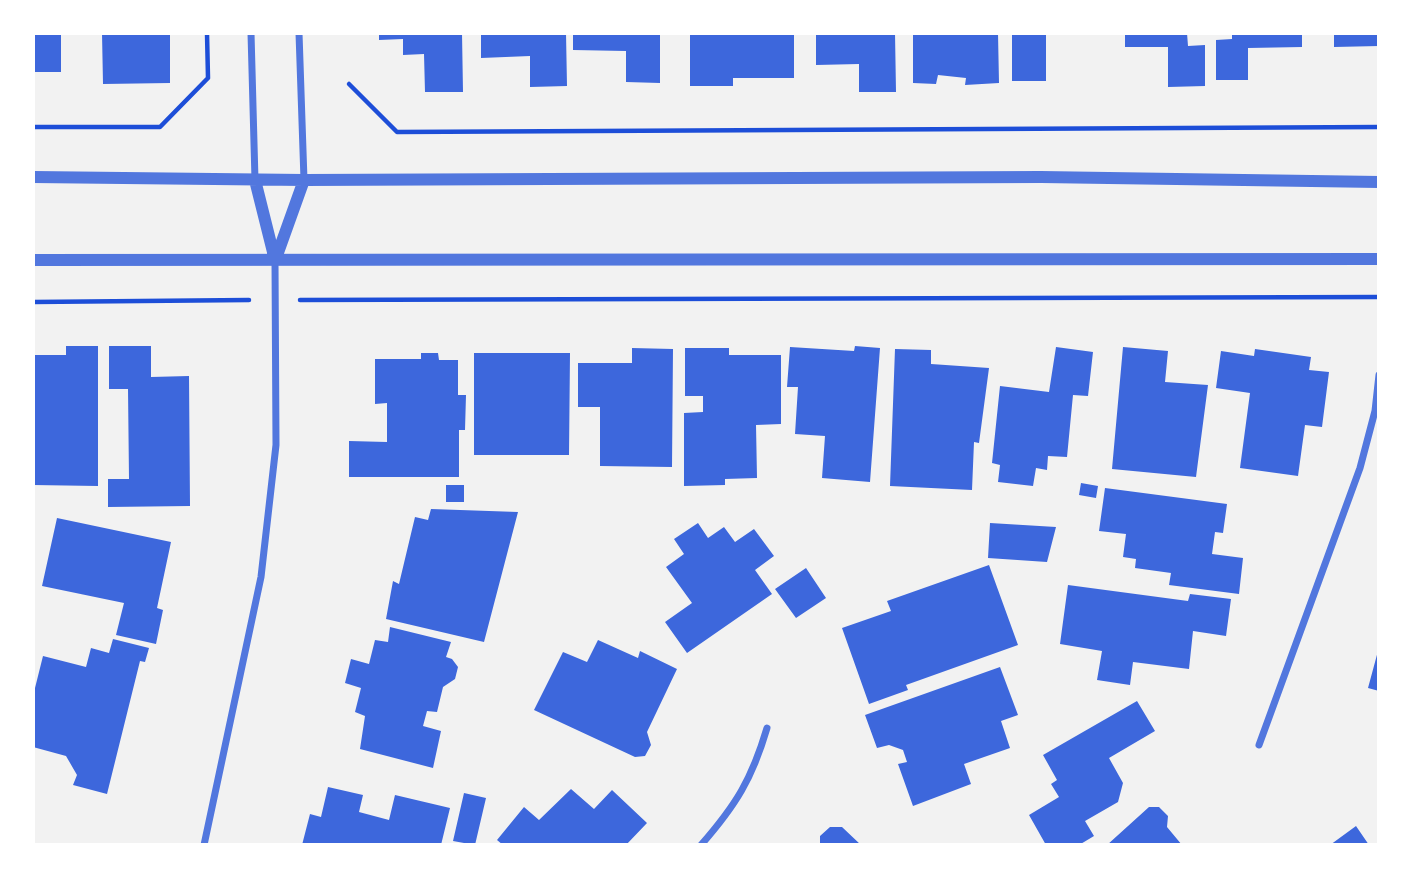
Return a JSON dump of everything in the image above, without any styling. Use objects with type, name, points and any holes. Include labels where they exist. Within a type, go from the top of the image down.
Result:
[{"type":"street","points":[[204,845],[261,577],[276,445],[275,261],[255,180],[251,33]]},
{"type":"street","points":[[275,261],[304,180],[299,33]]},
{"type":"street","points":[[33,177],[255,180],[1055,177],[1379,182]]},
{"type":"street","points":[[33,260],[1379,258]]},
{"type":"street","points":[[1259,745],[1360,468],[1375,411],[1379,375]]},
{"type":"street","points":[[701,845],[731,810],[757,763],[767,728]]},
{"type":"path","points":[[33,127],[160,127],[208,78],[207,33]]},
{"type":"path","points":[[349,84],[397,131],[1379,127]]},
{"type":"path","points":[[33,302],[1379,297]]},
{"type":"building","points":[[33,33],[61,33],[61,72],[33,72]]},
{"type":"building","points":[[102,33],[170,33],[170,83],[103,84]]},
{"type":"building","points":[[379,33],[462,33],[463,92],[425,92],[424,54],[403,55],[403,39],[379,40]]},
{"type":"building","points":[[481,33],[566,33],[567,86],[530,87],[530,56],[481,58]]},
{"type":"building","points":[[573,33],[660,33],[660,83],[626,82],[626,51],[573,50]]},
{"type":"building","points":[[690,33],[794,33],[794,78],[733,78],[733,86],[690,86]]},
{"type":"building","points":[[816,33],[895,33],[896,92],[859,92],[859,64],[816,65]]},
{"type":"building","points":[[913,33],[998,33],[999,83],[965,85],[966,78],[938,75],[936,84],[913,83]]},
{"type":"building","points":[[1012,33],[1046,33],[1046,81],[1012,81]]},
{"type":"building","points":[[1125,33],[1187,33],[1188,46],[1205,45],[1205,86],[1168,87],[1168,47],[1125,47]]},
{"type":"building","points":[[1232,33],[1302,33],[1302,47],[1248,48],[1248,80],[1216,80],[1216,40],[1232,39]]},
{"type":"building","points":[[1334,33],[1379,33],[1379,46],[1334,47]]},
{"type":"building","points":[[66,346],[98,346],[98,486],[33,485],[33,355],[66,355]]},
{"type":"building","points":[[109,346],[151,346],[151,377],[189,376],[190,506],[108,507],[108,479],[129,479],[128,389],[109,389]]},
{"type":"building","points":[[855,346],[880,348],[870,482],[822,478],[825,436],[795,434],[798,387],[787,387],[790,347],[854,351]]},
{"type":"building","points":[[1056,347],[1093,352],[1088,396],[1073,395],[1067,457],[1048,456],[1047,470],[1036,468],[1033,486],[998,482],[1000,465],[992,463],[1000,386],[1049,392]]},
{"type":"building","points":[[1123,347],[1168,351],[1165,382],[1208,385],[1196,477],[1112,469]]},
{"type":"building","points":[[632,348],[673,349],[672,467],[600,466],[600,407],[578,407],[578,363],[632,363]]},
{"type":"building","points":[[685,348],[729,348],[729,355],[781,355],[781,424],[756,425],[757,478],[725,479],[725,485],[684,486],[684,413],[703,412],[703,396],[685,396]]},
{"type":"building","points":[[895,349],[931,350],[931,364],[989,368],[979,443],[974,442],[972,490],[890,486]]},
{"type":"building","points":[[1255,349],[1311,357],[1309,370],[1329,372],[1322,427],[1305,425],[1298,476],[1240,468],[1250,393],[1216,388],[1221,351],[1254,356]]},
{"type":"building","points":[[421,353],[438,353],[439,360],[458,360],[458,395],[466,395],[465,430],[459,430],[459,477],[349,477],[349,441],[387,442],[387,403],[375,404],[375,359],[421,359]]},
{"type":"building","points":[[474,353],[570,353],[569,455],[474,455]]},
{"type":"building","points":[[1081,483],[1098,486],[1096,498],[1079,495]]},
{"type":"building","points":[[446,485],[464,485],[464,502],[446,502]]},
{"type":"building","points":[[1105,488],[1227,504],[1223,533],[1215,532],[1212,554],[1243,558],[1239,594],[1169,585],[1171,573],[1135,568],[1136,559],[1123,557],[1126,534],[1099,531]]},
{"type":"building","points":[[431,509],[518,512],[484,642],[386,619],[393,581],[399,584],[415,517],[428,520]]},
{"type":"building","points":[[57,518],[171,542],[157,608],[163,610],[156,644],[116,635],[124,603],[42,586]]},
{"type":"building","points":[[698,523],[708,538],[724,527],[735,542],[754,529],[774,556],[755,570],[772,594],[687,653],[665,622],[692,603],[666,567],[684,554],[674,539]]},
{"type":"building","points":[[990,523],[1056,527],[1047,562],[988,558]]},
{"type":"building","points":[[989,565],[1018,645],[906,685],[908,690],[869,704],[842,628],[891,611],[887,601]]},
{"type":"building","points":[[806,568],[826,598],[796,618],[775,589]]},
{"type":"building","points":[[1068,585],[1188,601],[1190,594],[1231,599],[1226,636],[1193,631],[1189,669],[1133,662],[1130,685],[1097,680],[1102,651],[1060,644]]},
{"type":"building","points":[[390,627],[451,642],[446,657],[452,659],[458,667],[455,679],[443,687],[437,712],[427,711],[423,726],[441,731],[433,768],[360,749],[365,716],[355,712],[361,688],[345,683],[351,659],[369,664],[375,640],[388,642]]},
{"type":"building","points":[[113,639],[149,648],[145,662],[140,661],[107,794],[73,785],[77,775],[66,756],[33,747],[33,696],[43,656],[86,667],[91,648],[109,653]]},
{"type":"building","points":[[598,640],[638,658],[640,651],[677,669],[647,732],[651,745],[645,756],[635,757],[534,710],[563,652],[587,662]]},
{"type":"building","points":[[1379,651],[1379,691],[1368,688]]},
{"type":"building","points":[[1000,667],[1018,715],[1001,721],[1010,748],[964,764],[971,784],[913,806],[898,764],[907,762],[903,750],[889,745],[877,748],[865,715]]},
{"type":"building","points":[[1137,701],[1155,731],[1109,758],[1123,783],[1118,802],[1085,821],[1094,836],[1079,845],[1046,845],[1029,815],[1059,797],[1051,784],[1057,780],[1043,755]]},
{"type":"building","points":[[328,787],[363,795],[359,812],[389,820],[395,795],[450,808],[441,845],[302,845],[310,814],[321,817]]},
{"type":"building","points":[[571,789],[594,809],[612,790],[647,823],[626,845],[503,845],[497,840],[524,807],[539,820]]},
{"type":"building","points":[[464,793],[486,798],[475,845],[453,841]]},
{"type":"building","points":[[1149,807],[1159,807],[1168,816],[1167,827],[1182,845],[1107,845]]},
{"type":"building","points":[[1356,826],[1369,845],[1330,845]]},
{"type":"building","points":[[830,827],[842,827],[861,845],[820,845],[820,836]]}]
